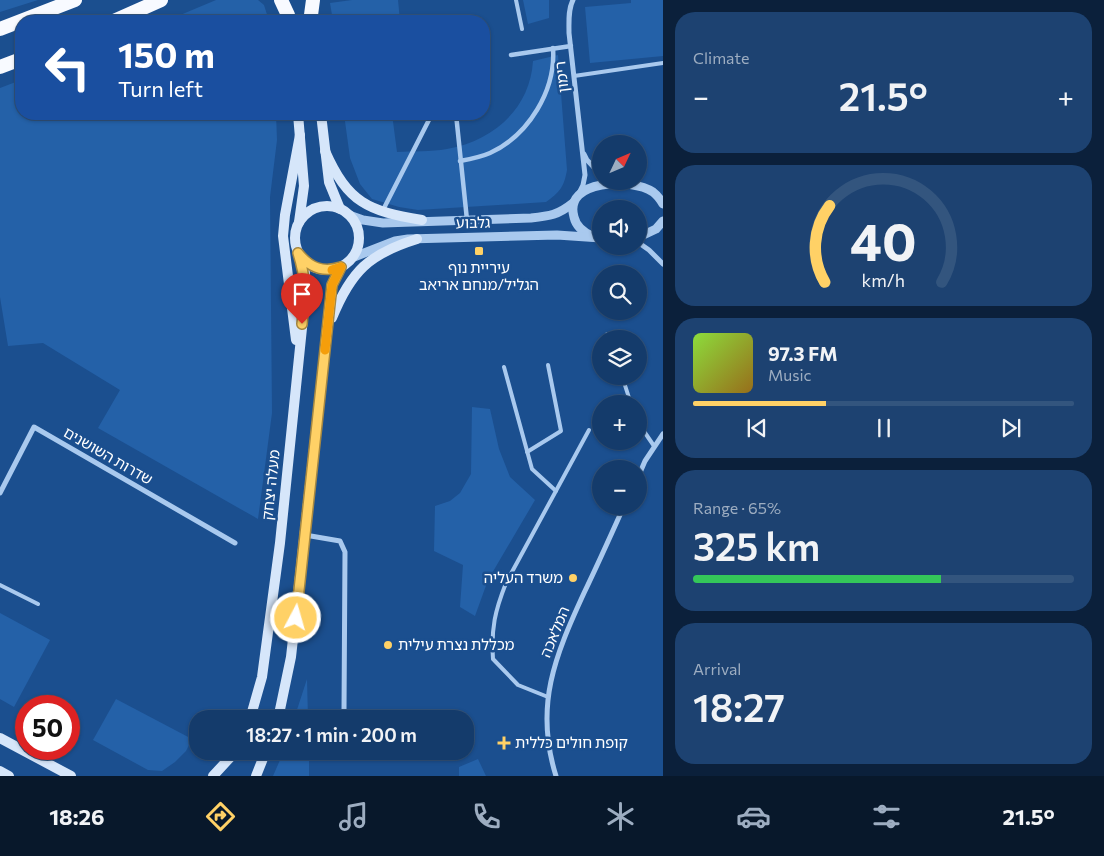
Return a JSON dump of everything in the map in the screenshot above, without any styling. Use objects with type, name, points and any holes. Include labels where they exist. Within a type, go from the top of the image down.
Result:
[{"type":"highway","points":[[36,15],[75,0]]},
{"type":"highway","points":[[127,15],[161,0]]},
{"type":"highway","points":[[281,0],[287,15]]},
{"type":"highway","points":[[311,0],[312,15]]},
{"type":"highway","points":[[0,29],[15,23]]},
{"type":"highway","points":[[0,67],[15,61]]},
{"type":"main road","points":[[286,0],[288,15]]},
{"type":"main road","points":[[299,120],[304,186],[295,238],[298,253],[312,267],[332,270],[341,267],[354,256],[358,249],[359,240],[355,222],[340,209],[321,207],[312,210],[299,223]]},
{"type":"main road","points":[[322,120],[329,182],[340,209]]},
{"type":"main road","points":[[298,359],[283,236],[300,134]]},
{"type":"main road","points":[[325,151],[335,174],[343,186],[363,204],[382,211],[422,220]]},
{"type":"main road","points":[[328,328],[343,291],[354,276],[377,256],[394,246],[417,239]]},
{"type":"main road","name":"מעלה יצחק","points":[[253,710],[262,677],[280,543],[306,289],[305,273],[298,253]]},
{"type":"main road","points":[[280,710],[292,657],[332,285],[341,267]]},
{"type":"main road","points":[[0,738],[71,776]]},
{"type":"main road","points":[[213,776],[228,760]]},
{"type":"main road","points":[[225,776],[233,760]]},
{"type":"main road","points":[[256,776],[262,760]]},
{"type":"main road","points":[[0,771],[9,776]]},
{"type":"street","name":"רימון","points":[[573,0],[569,16],[571,46],[585,175],[583,185],[576,199]]},
{"type":"street","points":[[511,55],[571,46]]},
{"type":"street","points":[[460,161],[492,152],[522,130],[544,98],[554,61],[553,48]]},
{"type":"street","points":[[382,211],[429,120]]},
{"type":"street","points":[[457,120],[467,220]]},
{"type":"street","points":[[583,153],[592,165]]},
{"type":"street","name":"גלבוע","points":[[349,215],[363,220],[384,223],[551,216],[561,212],[587,189],[592,187]]},
{"type":"street","name":"גלבוע","points":[[648,190],[652,191]]},
{"type":"street","points":[[652,191],[663,194]]},
{"type":"street","points":[[652,191],[663,204]]},
{"type":"street","points":[[576,199],[572,211],[575,222],[579,228],[592,234]]},
{"type":"street","points":[[647,233],[663,223]]},
{"type":"street","name":"גלבוע","points":[[354,256],[395,241],[417,239],[557,235],[592,238]]},
{"type":"street","points":[[647,249],[663,264]]},
{"type":"street","name":"שדרות השושנים","points":[[0,493],[34,427],[235,543]]},
{"type":"street","points":[[647,460],[663,434]]},
{"type":"street","name":"המלאכה","points":[[556,776],[551,759],[547,709],[550,679],[562,641],[620,515]]},
{"type":"street","points":[[305,535],[340,541],[345,552],[344,710]]},
{"type":"lane","points":[[516,0],[522,29]]},
{"type":"lane","points":[[574,76],[663,63]]},
{"type":"lane","points":[[527,452],[561,431],[548,365]]},
{"type":"lane","points":[[504,366],[532,470],[556,491]]},
{"type":"lane","points":[[548,697],[518,685],[493,659],[492,640],[496,610],[506,583],[589,430]]},
{"type":"lane","points":[[647,436],[654,446]]},
{"type":"lane","points":[[0,585],[38,604]]},
{"type":"shaded area","points":[[0,0],[38,0],[0,12]]},
{"type":"shaded area","points":[[216,0],[258,0],[264,5],[267,15],[180,15]]},
{"type":"shaded area","points":[[352,0],[398,0],[399,15],[332,15],[330,3]]},
{"type":"shaded area","points":[[523,0],[549,0],[549,18],[528,24]]},
{"type":"shaded area","points":[[631,0],[663,0],[663,56],[590,63],[585,7],[631,3]]},
{"type":"shaded area","points":[[558,55],[567,170],[561,189],[546,202],[418,210],[399,207],[372,199],[360,184],[350,158],[345,120],[393,120],[397,152],[441,150],[464,145],[494,130],[517,108],[525,94],[533,61]]},
{"type":"shaded area","points":[[15,82],[15,120],[276,120],[277,140],[270,197],[272,413],[258,519],[98,428],[120,390],[43,343],[8,346],[0,297],[0,88]]},
{"type":"shaded area","points":[[472,407],[490,409],[499,449],[510,477],[535,500],[488,580],[475,616],[460,607],[463,565],[434,551],[435,506],[450,501],[460,493],[471,474]]},
{"type":"shaded area","points":[[0,613],[50,640],[20,695],[15,695],[14,707],[0,699]]},
{"type":"shaded area","points":[[307,679],[308,710],[297,710]]},
{"type":"shaded area","points":[[116,699],[189,737],[189,745],[175,762],[162,771],[148,770],[93,740]]},
{"type":"shaded area","points":[[478,759],[486,776],[459,776],[459,767]]},
{"type":"shaded area","points":[[280,760],[309,760],[309,776],[273,776]]},
{"type":"slow traffic","points":[[325,350],[332,285],[341,267],[332,270]]},
{"type":"place","name":"עיריית נוף הגליל/מנחם אריאב","points":[[479,251]]},
{"type":"place","name":"משרד העליה","points":[[573,578]]},
{"type":"place","name":"מכללת נצרת עילית","points":[[388,645]]},
{"type":"place","name":"קופת חולים כללית","points":[[504,743]]},
{"type":"route","points":[[296,618],[332,285],[341,267],[332,270],[312,267],[298,253],[305,273],[306,289],[302,324]]}]
